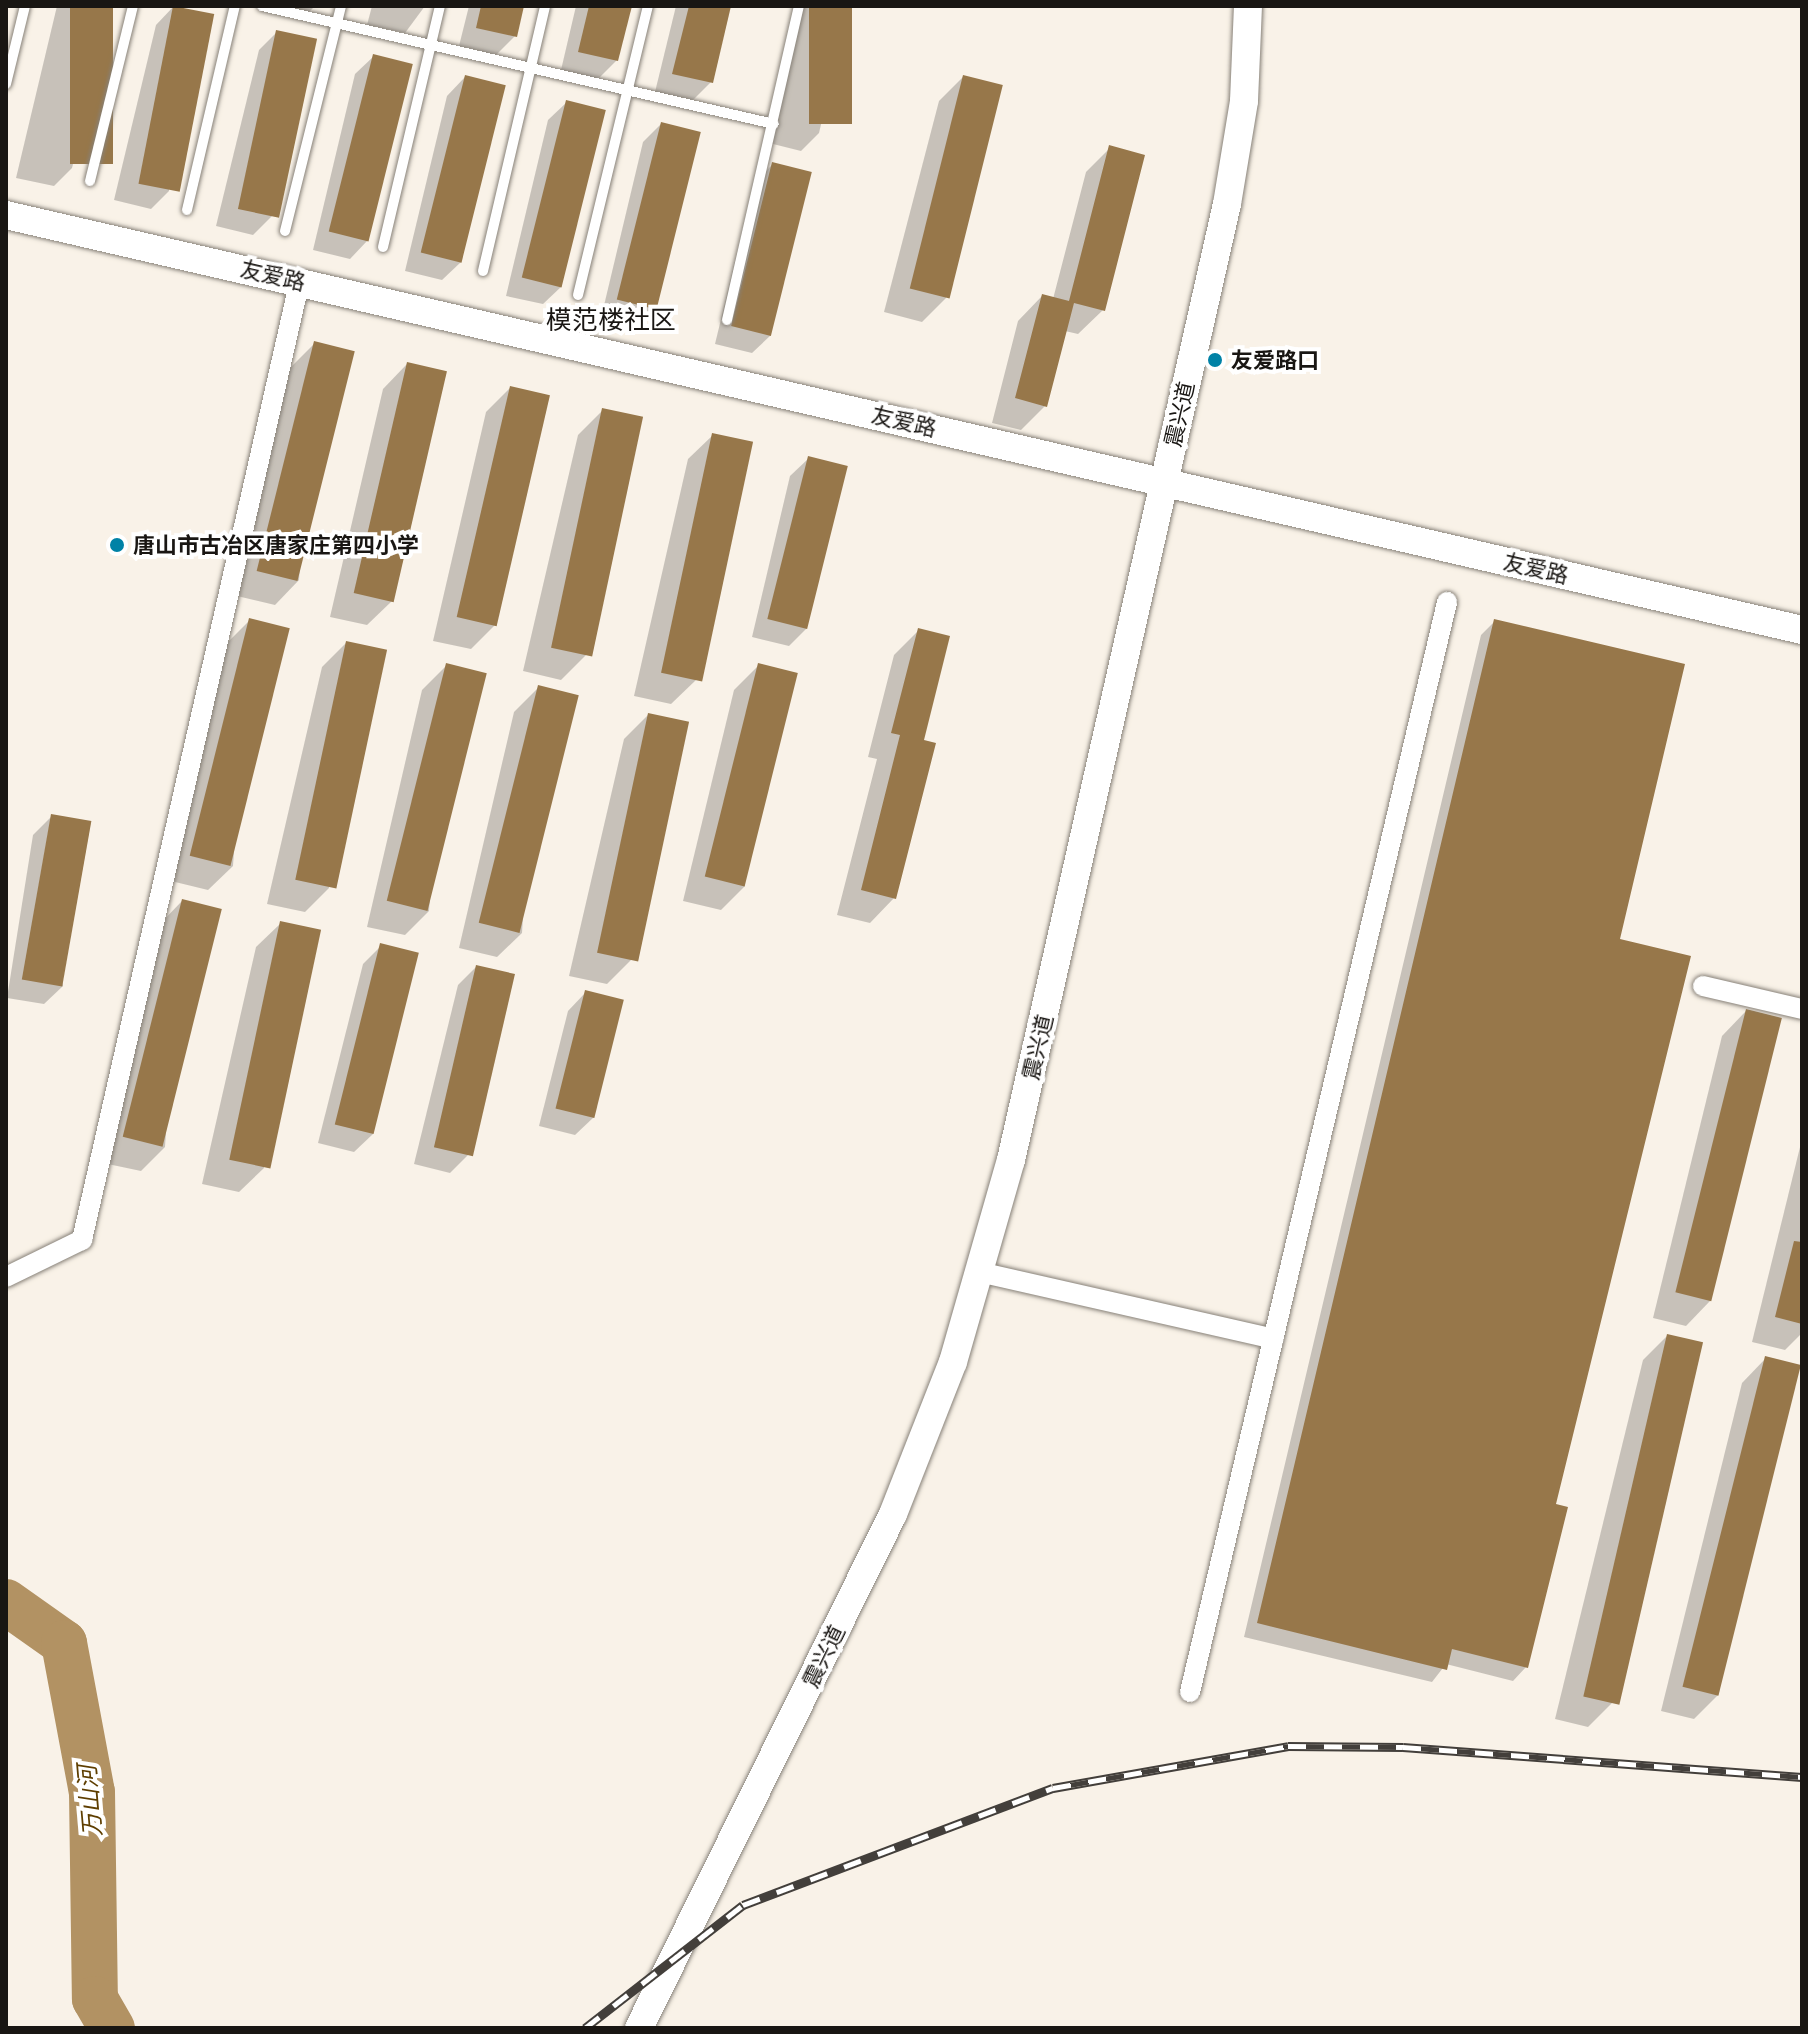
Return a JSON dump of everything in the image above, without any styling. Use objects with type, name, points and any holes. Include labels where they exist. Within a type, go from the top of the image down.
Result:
[{"type":"street","name":"震兴道","points":[[639,2028],[893,1514],[953,1362],[1011,1160],[1227,204],[1244,101],[1248,6]]},
{"type":"street","name":"友爱路","points":[[6,215],[300,280],[1802,630]]},
{"type":"street","points":[[6,1277],[82,1240],[300,280]]},
{"type":"street","points":[[1190,1692],[1447,602]]},
{"type":"street","points":[[1703,986],[1802,1009]]},
{"type":"street","points":[[979,1272],[1273,1339]]},
{"type":"lane","points":[[6,84],[25,6]]},
{"type":"lane","points":[[90,181],[133,6]]},
{"type":"lane","points":[[187,210],[235,6]]},
{"type":"lane","points":[[262,6],[774,124]]},
{"type":"lane","points":[[285,231],[341,6]]},
{"type":"lane","points":[[383,247],[440,6]]},
{"type":"lane","points":[[483,271],[545,6]]},
{"type":"lane","points":[[578,295],[648,6]]},
{"type":"lane","points":[[727,320],[799,6]]},
{"type":"building","points":[[70,6],[113,6],[113,164],[70,164]]},
{"type":"building","points":[[173,6],[214,14],[180,192],[138,184]]},
{"type":"building","points":[[481,6],[524,6],[517,37],[476,28]]},
{"type":"building","points":[[589,6],[632,6],[618,61],[578,52]]},
{"type":"building","points":[[689,6],[731,6],[713,83],[672,74]]},
{"type":"building","points":[[809,6],[852,6],[852,124],[809,124]]},
{"type":"building","points":[[276,30],[317,39],[279,218],[238,209]]},
{"type":"building","points":[[373,54],[413,64],[369,241],[329,232]]},
{"type":"building","points":[[465,75],[506,85],[461,263],[421,253]]},
{"type":"building","points":[[963,75],[1003,85],[950,298],[910,288]]},
{"type":"building","points":[[566,100],[606,110],[562,287],[522,278]]},
{"type":"building","points":[[661,122],[701,132],[657,309],[617,300]]},
{"type":"building","points":[[1109,145],[1145,155],[1105,311],[1074,303],[1047,407],[1015,398],[1042,294],[1069,301]]},
{"type":"building","points":[[772,162],[812,172],[771,336],[731,326]]},
{"type":"building","points":[[314,341],[355,351],[297,581],[257,571]]},
{"type":"building","points":[[407,362],[447,371],[394,602],[354,593]]},
{"type":"building","points":[[510,386],[550,395],[497,626],[457,617]]},
{"type":"building","points":[[602,408],[643,417],[592,656],[551,648]]},
{"type":"building","points":[[712,433],[753,442],[702,681],[661,673]]},
{"type":"building","points":[[808,456],[848,466],[807,629],[767,619]]},
{"type":"building","points":[[249,618],[290,628],[230,866],[190,856]]},
{"type":"building","points":[[1494,619],[1685,664],[1620,939],[1691,956],[1556,1504],[1568,1507],[1528,1668],[1452,1649],[1447,1670],[1257,1623]]},
{"type":"building","points":[[918,628],[950,636],[924,740],[936,743],[896,899],[861,890],[900,735],[891,733]]},
{"type":"building","points":[[346,641],[387,650],[336,888],[295,880]]},
{"type":"building","points":[[446,663],[487,673],[427,911],[387,901]]},
{"type":"building","points":[[758,663],[798,673],[745,886],[705,876]]},
{"type":"building","points":[[538,685],[579,695],[519,933],[479,923]]},
{"type":"building","points":[[648,713],[689,722],[638,961],[597,953]]},
{"type":"building","points":[[51,814],[91,821],[62,987],[22,979]]},
{"type":"building","points":[[182,899],[222,909],[163,1147],[123,1137]]},
{"type":"building","points":[[280,921],[321,930],[270,1168],[229,1160]]},
{"type":"building","points":[[380,943],[419,953],[374,1134],[335,1124]]},
{"type":"building","points":[[476,965],[515,974],[473,1156],[434,1147]]},
{"type":"building","points":[[585,990],[624,1000],[594,1118],[555,1108]]},
{"type":"building","points":[[1746,1009],[1782,1018],[1711,1301],[1675,1292]]},
{"type":"building","points":[[1794,1241],[1802,1242],[1802,1324],[1775,1317]]},
{"type":"building","points":[[1667,1334],[1703,1342],[1619,1705],[1583,1696]]},
{"type":"building","points":[[1765,1356],[1801,1365],[1718,1696],[1683,1687]]},
{"type":"waterway","name":"万山河","points":[[6,1602],[64,1643],[92,1792],[95,1999],[112,2028]]},
{"type":"railway","points":[[585,2028],[743,1905],[1053,1788],[1288,1746],[1403,1747],[1802,1777]]},
{"type":"place","name":"友爱路口","points":[[1215,360]]},
{"type":"place","name":"唐山市古冶区唐家庄第四小学","points":[[117,545]]},
{"type":"district","name":"模范楼社区","points":[[611,319]]}]
